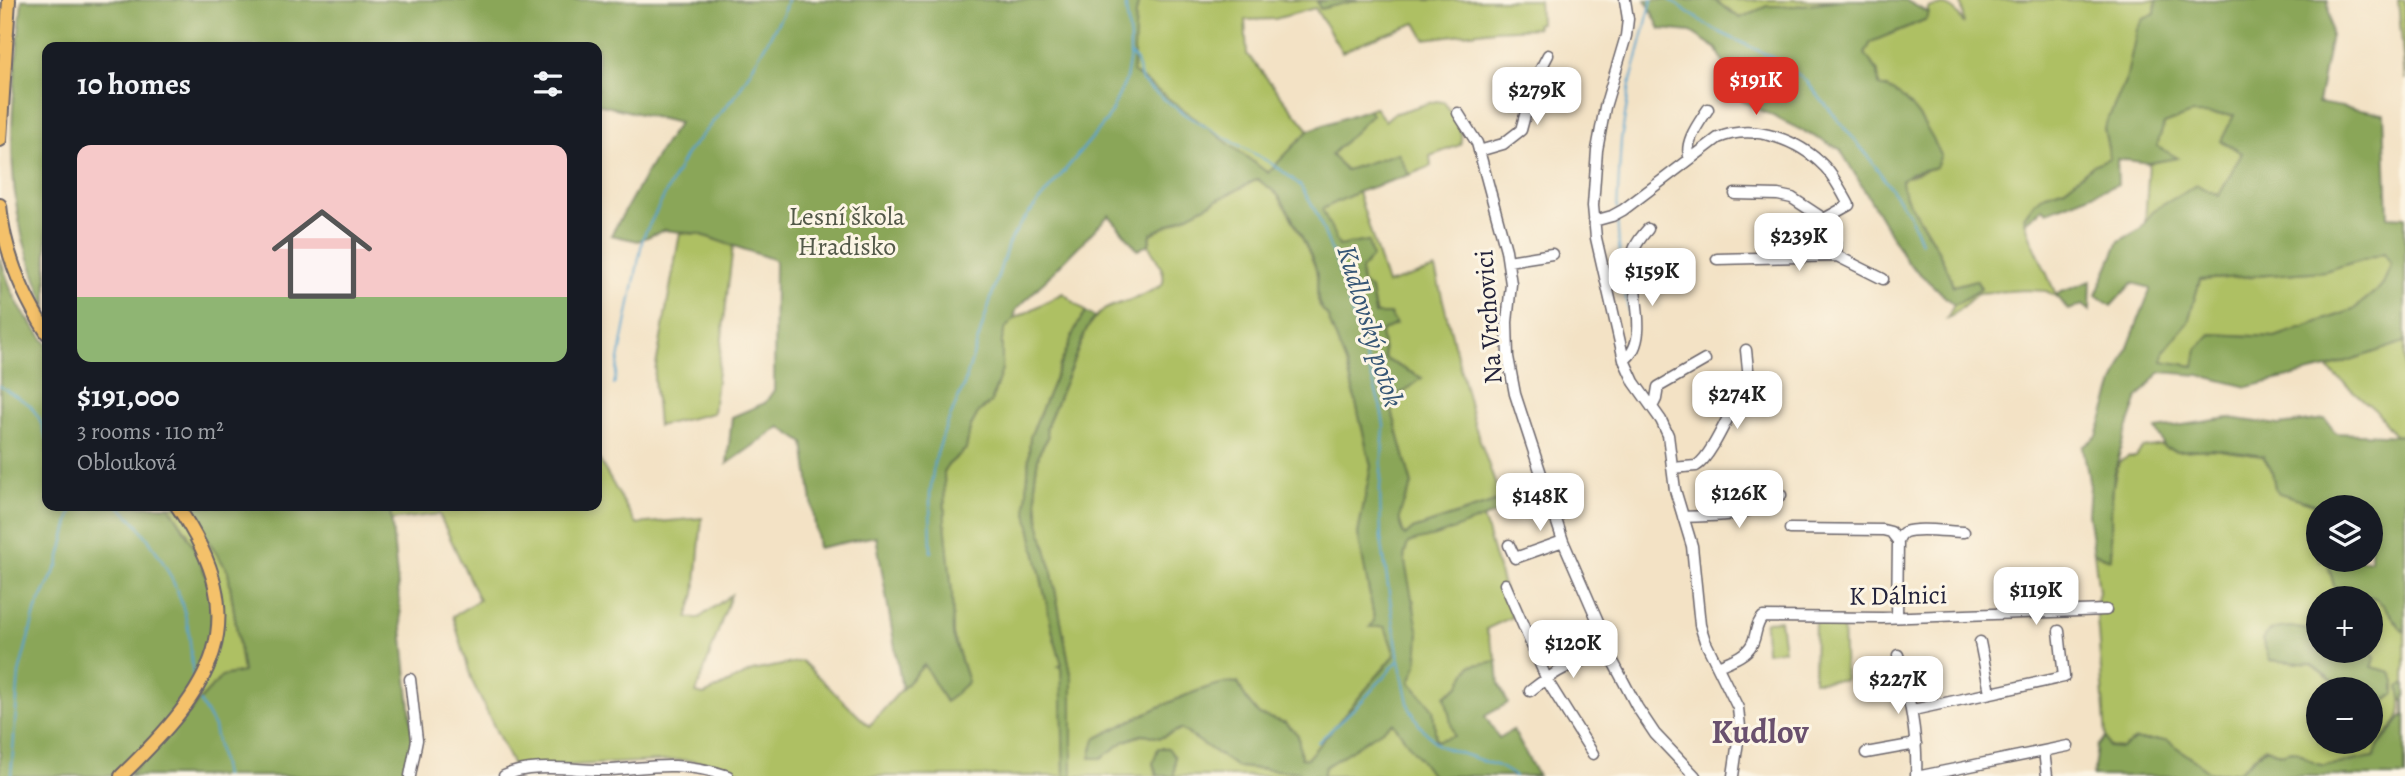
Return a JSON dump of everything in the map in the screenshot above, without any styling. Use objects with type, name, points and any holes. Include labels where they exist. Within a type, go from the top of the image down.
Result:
[{"type":"main road","points":[[0,140],[9,0]]},
{"type":"main road","points":[[0,205],[5,239],[15,272],[42,325]]},
{"type":"main road","points":[[121,776],[163,735],[189,704],[209,669],[217,640],[218,604],[213,573],[202,546],[180,511]]},
{"type":"street","points":[[1625,0],[1628,19],[1626,36],[1605,107],[1597,150],[1593,192],[1594,221],[1599,255],[1624,360],[1634,382],[1666,431],[1683,517],[1692,546],[1700,625],[1735,699],[1740,717],[1733,776]]},
{"type":"street","points":[[1479,151],[1503,144],[1521,130],[1534,82],[1548,55]]},
{"type":"street","points":[[1690,159],[1688,148],[1707,109]]},
{"type":"street","name":"Na Vrchovici","points":[[1458,113],[1477,143],[1496,209],[1511,284],[1507,322],[1512,382],[1563,541],[1600,626],[1609,654],[1637,707],[1655,734],[1695,776]]},
{"type":"street","points":[[1594,221],[1623,210],[1718,138],[1737,132],[1760,133],[1799,147],[1826,167],[1849,205],[1824,219]]},
{"type":"street","points":[[1735,194],[1792,198],[1824,219],[1836,245],[1837,257]]},
{"type":"street","points":[[1624,360],[1632,352],[1637,334],[1633,250],[1648,229]]},
{"type":"street","points":[[1508,261],[1552,254]]},
{"type":"street","points":[[1717,259],[1837,257],[1863,267],[1883,279]]},
{"type":"street","points":[[1672,468],[1696,466],[1707,455],[1749,379],[1746,350]]},
{"type":"street","points":[[1652,407],[1656,402],[1658,387],[1705,360]]},
{"type":"street","points":[[1683,517],[1741,514],[1780,495]]},
{"type":"street","points":[[1790,529],[1883,530],[1891,532],[1898,541]]},
{"type":"street","points":[[1897,617],[1898,541],[1905,532],[1964,532]]},
{"type":"street","points":[[1509,545],[1515,558],[1563,541]]},
{"type":"street","points":[[1505,584],[1547,678],[1592,754]]},
{"type":"street","name":"K Dálnici","points":[[1718,666],[1746,652],[1752,646],[1759,621],[1763,617],[1897,617],[2106,610]]},
{"type":"street","points":[[1913,710],[2064,677],[2059,631]]},
{"type":"street","points":[[1980,642],[1990,692]]},
{"type":"street","points":[[1530,691],[1547,678],[1583,659],[1609,654]]},
{"type":"street","points":[[1898,655],[1913,710],[1919,776],[2068,746]]},
{"type":"street","points":[[410,679],[417,740],[410,776]]},
{"type":"street","points":[[1866,753],[1916,744]]},
{"type":"street","points":[[2044,751],[2047,776]]},
{"type":"street","points":[[504,776],[521,771],[611,770],[659,766],[698,768],[728,776]]},
{"type":"green space","name":"Lesní škola Hradisko","points":[[22,0],[1139,0],[1133,72],[1268,173],[1309,130],[1369,109],[1372,115],[1331,155],[1346,170],[1398,153],[1409,175],[1358,192],[1322,209],[1339,246],[1368,241],[1372,257],[1361,270],[1362,283],[1371,290],[1375,314],[1390,314],[1396,324],[1381,332],[1385,359],[1422,378],[1404,392],[1388,396],[1412,485],[1401,510],[1400,523],[1405,536],[1413,529],[1501,500],[1505,511],[1408,543],[1404,557],[1419,634],[1417,665],[1410,682],[1433,709],[1436,741],[1454,736],[1445,696],[1459,686],[1470,666],[1497,661],[1499,684],[1508,703],[1485,716],[1499,738],[1513,730],[1538,776],[1432,776],[1393,723],[1325,767],[1323,776],[1298,776],[1299,772],[1237,767],[1181,729],[1160,738],[1145,734],[1135,737],[1101,758],[1090,758],[1095,739],[1188,694],[1225,683],[1238,683],[1259,715],[1286,723],[1298,735],[1301,758],[1307,759],[1395,655],[1385,627],[1370,627],[1374,621],[1373,612],[1358,534],[1371,466],[1348,369],[1327,315],[1320,305],[1316,270],[1305,243],[1280,198],[1258,179],[1151,234],[1149,244],[1138,250],[1109,215],[1016,310],[1002,340],[1002,369],[991,402],[978,413],[970,428],[966,449],[944,472],[953,635],[968,682],[946,702],[924,665],[902,689],[876,536],[818,548],[804,443],[780,427],[727,464],[732,417],[765,403],[774,390],[775,260],[699,234],[664,230],[638,241],[611,235],[679,123],[602,105],[602,42],[42,42],[42,296],[24,240],[16,201],[12,144]]},
{"type":"green space","points":[[1139,0],[1539,0],[1540,23],[1536,24],[1537,28],[1494,30],[1425,39],[1416,23],[1342,52],[1315,8],[1275,19],[1245,20],[1247,54],[1309,130],[1268,173],[1132,72]]},
{"type":"green space","points":[[1359,0],[1320,9],[1317,2]]},
{"type":"green space","points":[[1646,0],[1714,0],[1740,18],[1767,6],[1795,6],[1839,0],[1905,0],[1929,13],[1927,19],[1871,42],[1865,54],[1878,72],[1879,86],[1889,89],[1908,103],[1931,135],[1941,155],[1936,167],[1911,173],[1902,180],[1908,200],[1938,250],[1953,286],[1976,280],[1981,289],[1954,305],[1907,262],[1840,149],[1742,101],[1717,49],[1691,32],[1660,29]]},
{"type":"green space","points":[[1714,0],[1839,0],[1795,6],[1767,6],[1740,18]]},
{"type":"green space","points":[[1961,0],[2156,0],[2155,14],[2138,29],[2126,80],[2104,128],[2110,158],[2095,164],[2065,188],[2043,195],[2024,217],[2057,297],[2046,291],[1978,293],[1947,318],[1954,305],[1981,288],[1976,280],[1953,286],[1936,247],[1907,199],[1902,181],[1905,177],[1936,167],[1930,137],[1913,110],[1879,86],[1878,72],[1865,54],[1871,42],[1927,19],[1928,8],[1946,6],[1958,14],[1964,24]]},
{"type":"green space","points":[[2156,0],[2328,0],[2331,35],[2318,103],[2384,114],[2388,216],[2405,217],[2405,342],[2327,368],[2248,387],[2199,375],[2160,372],[2138,398],[2122,443],[2114,476],[2111,559],[2094,553],[2088,514],[2090,486],[2083,447],[2097,436],[2114,383],[2151,288],[2132,283],[2111,306],[2096,295],[2119,241],[2140,229],[2154,210],[2197,185],[2219,196],[2242,153],[2221,141],[2234,115],[2191,114],[2164,124],[2157,146],[2178,158],[2149,163],[2117,159],[2118,184],[2047,212],[2043,208],[2025,222],[2024,217],[2043,195],[2065,188],[2095,164],[2110,158],[2104,128],[2126,80],[2137,29],[2143,19],[2155,14]],"holes":[[[2384,253],[2391,264],[2383,285],[2353,310],[2275,337],[2211,334],[2197,349],[2194,366],[2163,361],[2164,351],[2188,322],[2200,280],[2325,271]]]},
{"type":"green space","points":[[2398,0],[2405,0],[2405,80]]},
{"type":"green space","points":[[1436,101],[1444,102],[1454,117],[1460,127],[1461,139],[1460,145],[1430,156],[1431,166],[1409,175],[1398,153],[1346,171],[1331,155],[1371,115],[1369,109],[1375,107],[1385,121],[1393,114]]},
{"type":"green space","points":[[2191,114],[2235,114],[2242,153],[2218,197],[2197,185],[2145,222],[2149,163],[2177,158],[2156,146],[2164,124]]},
{"type":"green space","points":[[1258,179],[1279,198],[1304,242],[1316,270],[1320,305],[1327,315],[1348,369],[1371,466],[1358,534],[1373,612],[1374,621],[1371,626],[1385,626],[1395,655],[1307,759],[1301,759],[1298,735],[1286,723],[1259,715],[1238,683],[1208,687],[1167,703],[1095,739],[1092,749],[1101,758],[1125,741],[1145,734],[1160,738],[1181,729],[1237,767],[1300,772],[1298,776],[1174,776],[1175,757],[1158,749],[1153,764],[1158,776],[1072,776],[1072,679],[1051,568],[1039,522],[1035,476],[1039,453],[1048,438],[1046,428],[1086,330],[1092,322],[1102,311],[1162,285],[1162,270],[1149,246],[1151,234]]},
{"type":"green space","points":[[1358,192],[1387,284],[1435,269],[1475,426],[1501,500],[1413,529],[1405,537],[1398,515],[1412,485],[1388,396],[1405,392],[1385,360],[1371,290],[1362,283],[1361,270],[1339,246],[1321,209]]},
{"type":"green space","points":[[680,233],[699,234],[733,246],[713,413],[658,426],[654,377]]},
{"type":"green space","points":[[2384,253],[2391,264],[2383,285],[2353,310],[2275,337],[2211,334],[2194,366],[2163,362],[2164,351],[2188,322],[2200,280],[2325,271]]},
{"type":"green space","points":[[0,258],[22,311],[42,337],[42,511],[172,511],[191,542],[207,580],[212,619],[204,662],[192,692],[116,776],[0,776]]},
{"type":"green space","points":[[2091,281],[2090,311],[2083,305],[2068,310],[2056,294]]},
{"type":"green space","points":[[1063,293],[1086,312],[1077,325],[1030,437],[1026,508],[1062,664],[1064,776],[750,776],[716,763],[682,760],[514,768],[472,681],[453,616],[479,600],[439,514],[391,520],[390,511],[602,511],[602,465],[636,524],[702,518],[695,594],[687,618],[699,618],[731,595],[696,693],[704,695],[752,671],[802,661],[869,726],[924,664],[945,701],[968,682],[953,635],[944,472],[966,449],[970,428],[978,413],[991,402],[1002,369],[1002,340],[1005,329],[1012,320]]},
{"type":"green space","points":[[1086,312],[1095,317],[1086,330],[1046,428],[1048,437],[1039,453],[1035,476],[1039,522],[1051,568],[1072,679],[1072,776],[1064,776],[1059,666],[1062,664],[1026,508],[1030,437],[1077,325]]},
{"type":"green space","points":[[2405,342],[2405,436],[2395,435],[2375,410],[2327,368]]},
{"type":"green space","points":[[2229,418],[2279,425],[2325,419],[2336,433],[2405,436],[2405,632],[2383,605],[2383,586],[2334,586],[2330,572],[2383,572],[2383,495],[2306,495],[2306,501],[2279,493],[2275,488],[2272,471],[2263,456],[2213,449],[2176,451],[2165,448],[2156,429]]},
{"type":"green space","points":[[2162,445],[2176,451],[2213,449],[2263,456],[2272,471],[2275,488],[2279,493],[2306,501],[2306,572],[2330,572],[2334,586],[2306,586],[2306,630],[2282,628],[2262,639],[2270,660],[2311,664],[2328,677],[2306,677],[2306,754],[2375,754],[2374,757],[2322,765],[2315,764],[2294,751],[2281,754],[2265,747],[2238,772],[2211,773],[2167,740],[2136,740],[2122,748],[2109,747],[2106,738],[2096,605],[2099,592],[2094,553],[2110,559],[2112,496],[2116,473],[2119,462],[2128,457],[2136,457],[2142,448]]},
{"type":"green space","points":[[172,511],[189,511],[228,571],[243,672],[222,676],[129,776],[188,534]]},
{"type":"green space","points":[[189,511],[390,511],[413,739],[409,776],[129,776],[222,676],[243,672],[228,571]]},
{"type":"green space","points":[[1483,517],[1512,617],[1486,629],[1497,661],[1470,666],[1459,686],[1446,695],[1455,737],[1436,741],[1433,709],[1410,682],[1417,665],[1414,601],[1410,597],[1404,557],[1408,543],[1439,535]]},
{"type":"green space","points":[[2383,606],[2405,632],[2405,683],[2400,687],[2401,710],[2396,722],[2383,738],[2383,697],[2387,699],[2391,672],[2372,667],[2373,663],[2383,663]]},
{"type":"green space","points":[[1815,619],[1841,620],[1843,623],[1845,680],[1814,681]]},
{"type":"green space","points":[[1780,620],[1784,650],[1766,652],[1765,624],[1767,621]]},
{"type":"green space","points":[[2278,628],[2306,630],[2306,663],[2373,663],[2372,667],[2391,672],[2395,681],[2395,694],[2387,700],[2383,698],[2383,677],[2328,677],[2311,664],[2270,660],[2262,639],[2264,635]]},
{"type":"green space","points":[[2405,683],[2405,776],[2093,776],[2097,746],[2106,738],[2109,747],[2122,748],[2136,740],[2167,740],[2211,773],[2238,772],[2266,748],[2281,754],[2294,751],[2315,764],[2322,765],[2374,757],[2375,754],[2383,754],[2383,741],[2404,715],[2404,702],[2399,687]]},
{"type":"green space","points":[[1393,723],[1432,776],[1323,776],[1325,767]]},
{"type":"green space","points":[[1158,748],[1168,748],[1175,757],[1174,776],[1158,776],[1153,764]]},
{"type":"waterway","points":[[614,385],[643,237],[686,154],[738,92],[783,14],[787,0]]},
{"type":"waterway","name":"Kudlovský potok","points":[[1125,0],[1130,54],[1135,59],[1142,81],[1187,116],[1276,166],[1300,185],[1316,212],[1337,265],[1381,408],[1384,426],[1380,489],[1381,538],[1399,660],[1409,707],[1420,726],[1439,746],[1498,766],[1515,776]]},
{"type":"waterway","points":[[1617,209],[1621,140],[1630,85],[1652,0]]},
{"type":"waterway","points":[[1670,0],[1713,29],[1780,61],[1805,80],[1868,156],[1909,214],[1921,242]]},
{"type":"waterway","points":[[931,552],[930,495],[934,463],[964,385],[1008,244],[1021,223],[1107,120],[1126,80],[1130,55]]},
{"type":"waterway","points":[[1617,218],[1621,272],[1631,324]]},
{"type":"waterway","points":[[0,386],[30,405],[42,426]]},
{"type":"waterway","points":[[11,776],[19,673],[36,609],[58,565],[72,511]]},
{"type":"waterway","points":[[124,511],[152,544],[170,575],[188,629],[193,677]]},
{"type":"waterway","points":[[1318,742],[1362,701],[1398,661]]},
{"type":"waterway","points":[[200,702],[214,727],[224,776]]},
{"type":"district","name":"Kudlov","points":[[1760,731]]}]
